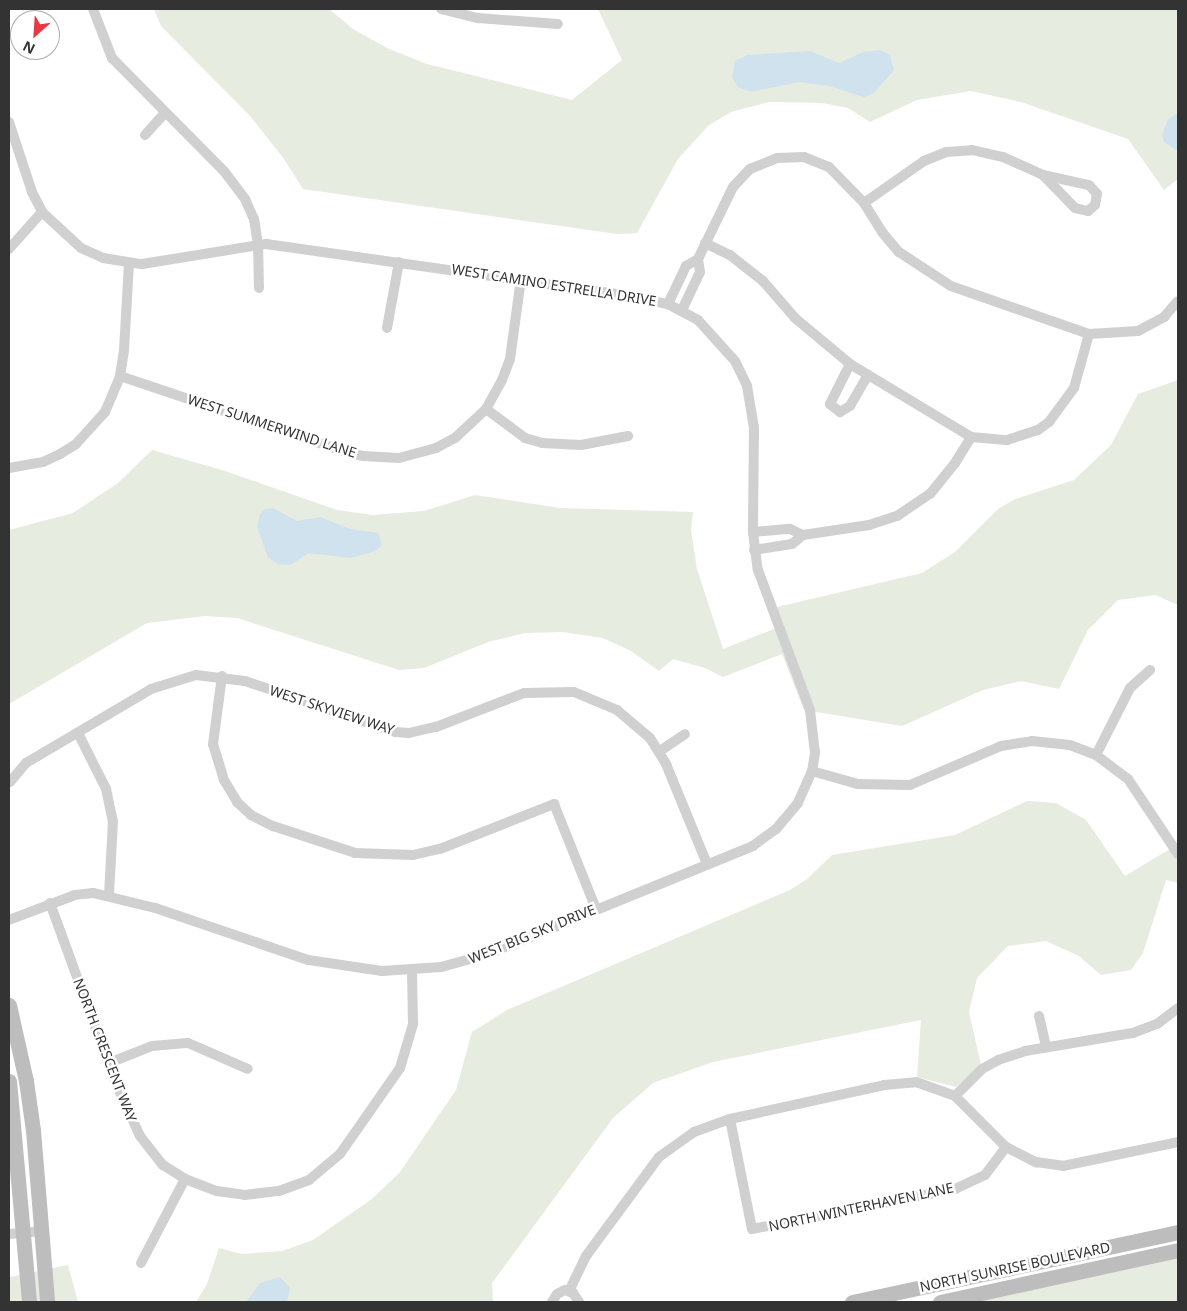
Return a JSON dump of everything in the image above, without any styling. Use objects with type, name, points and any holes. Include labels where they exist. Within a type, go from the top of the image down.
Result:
[{"type":"street","points":[[93,9],[112,58],[164,114],[224,171],[245,199],[254,220],[258,244],[259,288]]},
{"type":"street","points":[[441,9],[478,18],[558,24]]},
{"type":"street","points":[[144,135],[164,114]]},
{"type":"street","name":"WEST CAMINO ESTRELLA DRIVE","points":[[9,122],[32,192],[42,212],[81,248],[103,258],[129,264],[258,244],[521,279],[668,304],[682,310],[709,330],[735,362],[747,386],[754,428],[754,550],[764,590],[810,710],[814,731],[812,771]]},
{"type":"street","points":[[864,203],[924,161],[946,152],[972,150],[1003,157],[1043,174],[1089,185],[1096,194],[1095,206],[1088,211],[1075,208],[1043,174]]},
{"type":"street","points":[[682,310],[700,272],[698,259],[733,187],[750,169],[777,158],[804,158],[829,167],[864,203],[882,232],[899,252],[922,270],[951,286],[1089,334],[1138,331],[1164,317],[1178,301]]},
{"type":"street","points":[[9,249],[42,212]]},
{"type":"street","points":[[705,243],[730,255],[763,281],[795,318],[850,364],[971,437],[1007,440],[1038,430],[1049,422],[1074,388],[1089,334]]},
{"type":"street","points":[[668,304],[686,266],[698,259]]},
{"type":"street","points":[[387,328],[399,262]]},
{"type":"street","points":[[9,468],[43,462],[76,444],[105,412],[120,376],[129,264]]},
{"type":"street","name":"WEST SUMMERWIND LANE","points":[[120,376],[343,450],[372,457],[399,458],[436,448],[455,438],[486,409],[502,380],[510,359],[521,279]]},
{"type":"street","points":[[850,364],[830,404],[840,412],[850,406],[868,375]]},
{"type":"street","points":[[486,409],[525,438],[542,443],[581,446],[628,436]]},
{"type":"street","points":[[754,550],[792,544],[803,535],[869,525],[910,508],[942,481],[971,437]]},
{"type":"street","points":[[753,532],[790,529],[803,535]]},
{"type":"street","points":[[1096,755],[1130,688],[1150,670]]},
{"type":"street","name":"WEST SKYVIEW WAY","points":[[10,782],[26,763],[151,689],[171,681],[196,675],[222,676],[396,732],[409,733],[436,727],[524,693],[574,692],[599,700],[633,720],[660,751],[707,864]]},
{"type":"street","points":[[222,676],[213,744],[224,780],[237,802],[251,815],[273,826],[355,853],[413,855],[440,850],[554,804],[596,909]]},
{"type":"street","points":[[78,733],[106,789],[114,821],[109,895]]},
{"type":"street","points":[[660,751],[685,734]]},
{"type":"street","points":[[812,771],[858,784],[893,787],[932,778],[985,752],[1019,742],[1048,741],[1096,755],[1137,789],[1178,854]]},
{"type":"street","name":"WEST BIG SKY DRIVE","points":[[9,920],[75,895],[109,895],[308,960],[382,971],[412,970],[488,954],[753,846],[776,829],[798,803],[812,771]]},
{"type":"street","name":"NORTH CRESCENT WAY","points":[[50,903],[127,1111],[146,1145],[163,1165],[185,1179],[217,1191],[245,1195],[279,1191],[309,1180],[324,1169],[364,1121],[400,1068],[413,1024],[412,970]]},
{"type":"street","points":[[9,1005],[27,1090],[42,1231],[47,1302]]},
{"type":"street","points":[[955,1096],[982,1070],[998,1060],[1046,1047],[1133,1033],[1158,1024],[1178,1008]]},
{"type":"street","points":[[1039,1016],[1046,1047]]},
{"type":"street","points":[[109,1063],[152,1046],[188,1043],[248,1069]]},
{"type":"street","points":[[9,1081],[16,1234],[30,1302]]},
{"type":"street","points":[[552,1302],[557,1294],[569,1291],[592,1248],[659,1157],[694,1132],[730,1119],[884,1085],[916,1082],[955,1096],[1006,1147],[1036,1162],[1063,1166],[1178,1142]]},
{"type":"street","name":"NORTH WINTERHAVEN LANE","points":[[730,1119],[752,1229],[955,1189],[985,1174],[1006,1147]]},
{"type":"street","points":[[141,1263],[185,1179]]},
{"type":"street","points":[[16,1234],[42,1231]]},
{"type":"street","name":"NORTH SUNRISE BOULEVARD","points":[[852,1302],[1178,1232]]},
{"type":"street","name":"NORTH SUNRISE BOULEVARD","points":[[940,1302],[1178,1250]]},
{"type":"street","points":[[569,1291],[579,1302]]},
{"type":"shaded area","points":[[154,9],[329,9],[353,29],[387,48],[427,64],[572,100],[622,60],[598,9],[1178,9],[1178,179],[1164,190],[1128,139],[1021,102],[971,91],[917,100],[870,122],[848,108],[822,103],[769,102],[731,112],[709,125],[678,159],[637,233],[617,234],[303,189],[284,159],[251,117],[161,26]]},
{"type":"shaded area","points":[[1178,380],[1178,605],[1155,595],[1118,600],[1088,630],[1059,689],[1021,681],[983,690],[902,726],[804,710],[782,654],[723,677],[705,668],[673,659],[659,671],[631,651],[603,638],[562,632],[525,633],[488,642],[424,668],[399,670],[237,618],[205,616],[147,623],[9,704],[9,530],[73,513],[118,483],[152,450],[225,471],[337,510],[372,515],[424,511],[475,495],[560,508],[693,512],[691,530],[697,569],[723,649],[784,625],[777,607],[922,573],[955,552],[998,509],[1015,499],[1074,480],[1111,445],[1138,394]]},
{"type":"shaded area","points":[[1027,801],[1056,803],[1086,820],[1125,876],[1178,844],[1178,883],[1166,880],[1143,953],[1131,970],[1101,975],[1079,956],[1046,941],[1008,946],[977,978],[969,1012],[981,1065],[956,1087],[917,1077],[921,1020],[713,1062],[653,1083],[613,1118],[492,1283],[493,1302],[196,1302],[207,1284],[219,1248],[242,1254],[282,1251],[313,1240],[372,1199],[400,1172],[456,1090],[472,1032],[507,1010],[790,890],[807,879],[832,855],[955,835]]},
{"type":"shaded area","points":[[1178,1256],[1178,1302],[966,1302]]},
{"type":"shaded area","points":[[68,1265],[78,1302],[9,1302],[9,1277]]},
{"type":"water","points":[[880,50],[890,55],[894,70],[874,93],[864,97],[829,86],[799,82],[751,92],[738,87],[732,78],[735,61],[747,55],[810,51],[839,63],[863,52]]},
{"type":"water","points":[[1178,113],[1178,150],[1176,150],[1164,142],[1162,135],[1168,119]]},
{"type":"water","points":[[273,508],[297,521],[320,517],[350,529],[378,533],[382,545],[376,551],[351,558],[309,553],[290,565],[277,564],[268,557],[257,527],[260,514],[265,509]]},
{"type":"water","points":[[280,1277],[290,1288],[287,1302],[246,1302],[260,1283]]}]
